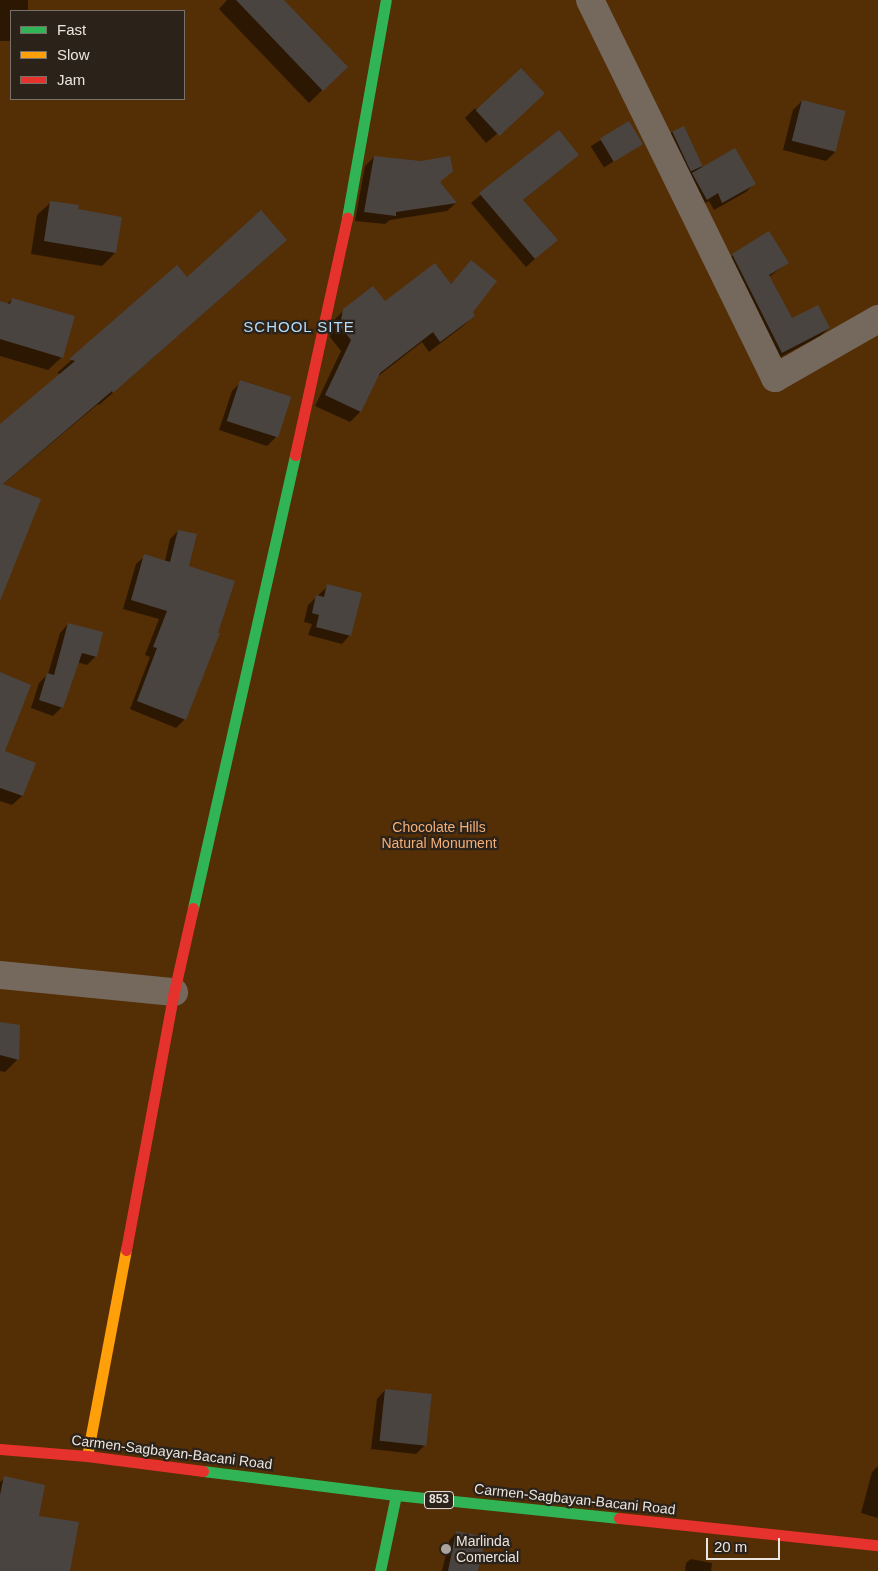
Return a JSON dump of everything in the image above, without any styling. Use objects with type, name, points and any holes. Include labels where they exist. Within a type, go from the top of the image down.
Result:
[{"type":"street","points":[[87,1456],[174,992],[342,244],[386,0]]},
{"type":"street","points":[[590,0],[775,378],[878,319]]},
{"type":"street","points":[[0,975],[174,992]]},
{"type":"street","name":"Carmen-Sagbayan-Bacani Road","points":[[0,1449],[87,1456],[396,1495],[878,1546]]},
{"type":"street","points":[[380,1571],[396,1495]]},
{"type":"green space","name":"Chocolate Hills Natural Monument","points":[[0,0],[878,0],[878,1571],[0,1571]]},
{"type":"building","points":[[236,0],[284,0],[348,67],[323,91]]},
{"type":"building","points":[[521,68],[545,94],[500,136],[476,110]]},
{"type":"building","points":[[802,100],[846,111],[836,152],[792,141]]},
{"type":"building","points":[[629,121],[643,144],[614,162],[600,139]]},
{"type":"building","points":[[684,126],[703,166],[691,171],[672,131]]},
{"type":"building","points":[[559,130],[579,155],[523,200],[558,240],[535,259],[479,193]]},
{"type":"building","points":[[735,148],[756,184],[722,203],[718,193],[707,200],[692,173]]},
{"type":"building","points":[[374,156],[421,161],[450,156],[453,171],[440,182],[457,203],[396,212],[396,216],[364,212]]},
{"type":"building","points":[[50,201],[79,205],[78,209],[122,217],[116,253],[44,241]]},
{"type":"building","points":[[261,210],[287,240],[113,393],[112,391],[3,484],[41,499],[0,601],[0,424],[75,361],[69,359],[177,265],[187,277]]},
{"type":"building","points":[[769,231],[789,263],[769,275],[792,318],[818,305],[830,328],[782,353],[732,254]]},
{"type":"building","points":[[471,260],[497,281],[473,312],[475,316],[440,342],[433,332],[380,373],[361,412],[325,395],[351,340],[340,326],[343,309],[373,286],[385,301],[435,263],[451,284]]},
{"type":"building","points":[[12,298],[75,316],[63,358],[0,339],[0,301],[10,304]]},
{"type":"building","points":[[240,380],[291,397],[278,438],[227,421]]},
{"type":"building","points":[[178,530],[197,534],[189,566],[235,581],[218,633],[220,633],[186,720],[137,701],[157,648],[153,647],[167,611],[131,600],[144,554],[170,562]]},
{"type":"building","points":[[327,584],[362,593],[351,636],[316,627],[319,615],[312,613],[316,595],[324,597]]},
{"type":"building","points":[[68,623],[103,632],[97,657],[82,653],[63,708],[39,700],[47,673],[54,675]]},
{"type":"building","points":[[0,672],[31,685],[5,751],[36,763],[23,796],[0,788]]},
{"type":"building","points":[[0,1022],[20,1025],[19,1060],[0,1055]]},
{"type":"building","points":[[385,1389],[432,1394],[426,1446],[380,1441]]},
{"type":"building","points":[[4,1476],[45,1485],[39,1516],[79,1522],[70,1571],[0,1571],[0,1495]]},
{"type":"building","points":[[456,1531],[486,1537],[478,1571],[448,1571]]},
{"type":"traffic: fast","points":[[347,218],[386,0]]},
{"type":"traffic: fast","points":[[193,908],[295,455]]},
{"type":"traffic: fast","points":[[203,1471],[396,1495],[619,1518]]},
{"type":"traffic: fast","points":[[380,1571],[396,1495]]},
{"type":"traffic: slow","points":[[87,1456],[126,1250]]},
{"type":"traffic: jam","points":[[295,455],[347,218]]},
{"type":"traffic: jam","points":[[126,1250],[174,992],[193,908]]},
{"type":"traffic: jam","points":[[0,1449],[87,1456],[203,1471]]},
{"type":"traffic: jam","points":[[619,1518],[878,1545]]},
{"type":"place","name":"Marlinda Comercial","points":[[446,1549]]},
{"type":"district","name":"SCHOOL SITE","points":[[299,327]]}]
